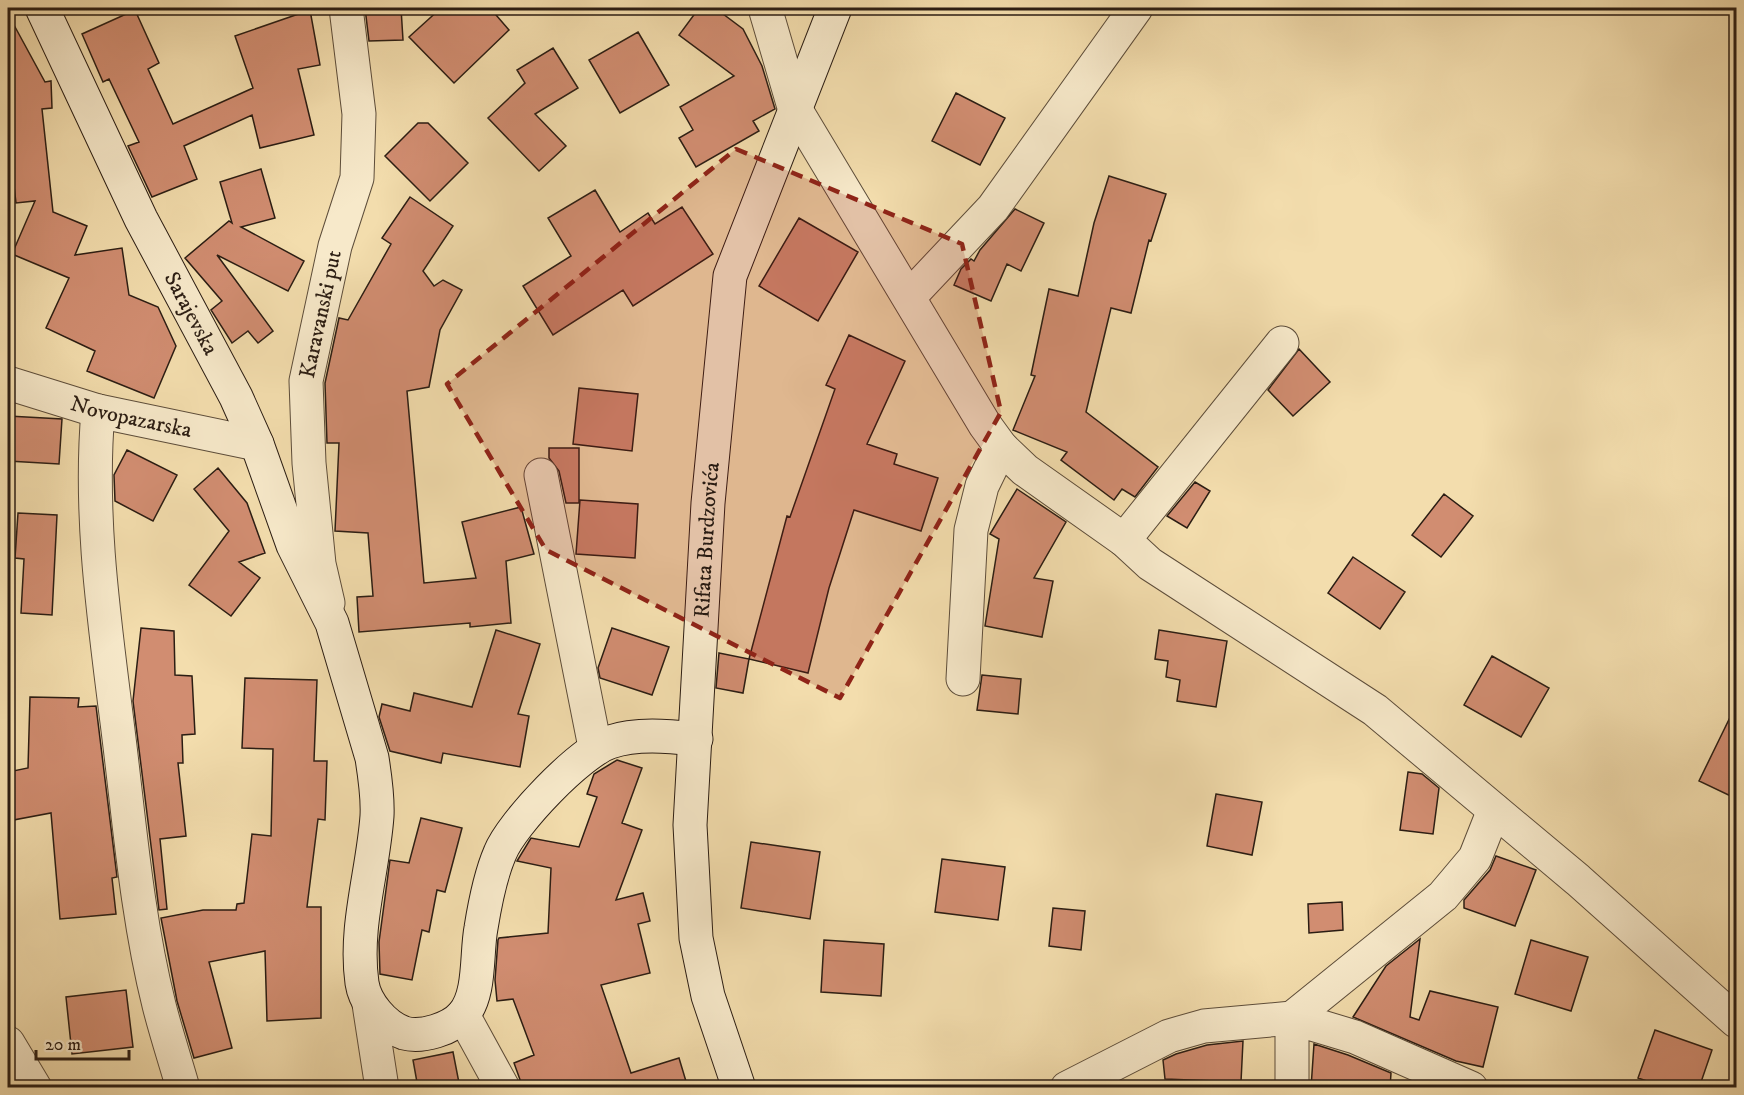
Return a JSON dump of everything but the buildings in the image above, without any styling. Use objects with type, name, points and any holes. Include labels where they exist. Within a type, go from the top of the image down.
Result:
[{"type":"street","name":"Sarajevska","points":[[42,8],[141,219],[236,397],[257,444],[293,545],[332,623]]},
{"type":"street","name":"Karavanski put","points":[[332,623],[320,564],[309,463],[306,381],[335,246],[357,178],[359,114],[346,8]]},
{"type":"street","points":[[765,8],[794,107],[867,231],[910,296],[1001,447],[1025,470],[1124,540],[1150,564],[1375,710],[1578,880],[1737,1021]]},
{"type":"street","name":"Rifata Burdzovića","points":[[739,1088],[708,996],[696,938],[690,825],[708,503],[730,276],[794,107],[835,8]]},
{"type":"street","points":[[910,296],[993,208],[1136,8]]},
{"type":"street","points":[[1124,540],[1282,344]]},
{"type":"street","name":"Novopazarska","points":[[8,383],[98,411],[257,444]]},
{"type":"street","points":[[98,411],[93,463],[97,555],[128,811],[155,984],[183,1088]]},
{"type":"street","points":[[963,679],[970,530],[982,486],[1001,447]]},
{"type":"street","points":[[541,475],[595,747]]},
{"type":"street","points":[[332,623],[372,758],[375,778],[377,816],[360,956],[362,986],[369,1004],[382,1088]]},
{"type":"street","points":[[369,1004],[384,1020],[404,1032],[424,1034],[449,1026],[464,1015],[473,996],[486,898],[500,851],[534,807],[595,747],[612,741],[637,737],[696,739]]},
{"type":"street","points":[[1292,1018],[1443,896],[1474,858],[1494,810]]},
{"type":"street","points":[[464,1015],[503,1088]]},
{"type":"street","points":[[1292,1018],[1292,1088]]},
{"type":"street","points":[[1067,1088],[1169,1036],[1204,1026],[1292,1018],[1355,1037],[1471,1088]]},
{"type":"street","points":[[8,1044],[35,1088]]},
{"type":"highlighted area","points":[[736,149],[962,244],[1001,412],[840,698],[546,550],[447,384]]}]
